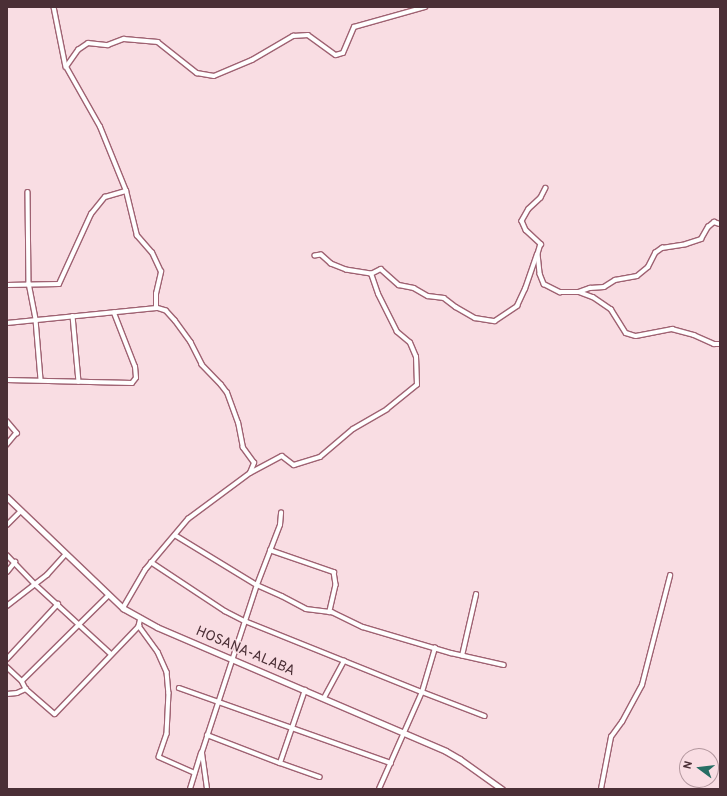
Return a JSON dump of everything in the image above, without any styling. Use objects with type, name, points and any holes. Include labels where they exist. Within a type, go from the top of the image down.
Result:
[{"type":"main road","name":"HOSANA-ALABA","points":[[7,497],[108,596],[123,608],[157,627],[233,658],[405,733],[460,759],[502,789]]},
{"type":"street","points":[[54,7],[66,67],[100,127],[126,192],[137,236],[152,253],[161,272],[156,294],[156,308]]},
{"type":"street","points":[[66,67],[78,50],[88,42],[108,44],[124,39],[158,42],[197,73],[214,76],[252,60],[293,36],[308,35],[336,55],[343,53],[354,27],[425,7]]},
{"type":"street","points":[[315,256],[321,255],[331,264],[346,270],[371,274],[381,269],[399,285],[414,288],[428,296],[444,298],[475,318],[495,320],[517,306],[525,289],[541,244],[526,230],[522,221],[529,209],[541,198],[546,188]]},
{"type":"street","points":[[28,192],[29,285],[36,320],[41,380]]},
{"type":"street","points":[[7,285],[59,284],[91,214],[105,197],[126,192]]},
{"type":"street","points":[[579,292],[590,288],[604,287],[615,280],[637,276],[648,267],[655,253],[662,248],[686,244],[701,239],[708,227],[714,222],[720,224]]},
{"type":"street","points":[[538,254],[540,274],[544,284],[560,292],[579,292],[593,297],[611,309],[626,333],[636,336],[672,329],[694,335],[714,344],[720,344]]},
{"type":"street","points":[[123,608],[145,570],[195,512],[250,473],[282,456],[294,465],[320,457],[353,430],[387,409],[417,384],[416,357],[410,343],[397,332],[378,294],[371,274]]},
{"type":"street","points":[[7,322],[114,314],[156,308],[166,311],[191,343],[202,365],[222,384],[227,393],[238,423],[243,448],[254,463],[250,473]]},
{"type":"street","points":[[7,380],[132,383],[136,378],[136,367],[114,314]]},
{"type":"street","points":[[73,316],[79,382]]},
{"type":"street","points":[[7,421],[17,433],[7,445]]},
{"type":"street","points":[[7,525],[21,511]]},
{"type":"street","points":[[190,789],[257,585],[280,525],[281,513]]},
{"type":"street","points":[[175,535],[257,585],[306,609],[330,612],[364,627],[462,656],[504,665]]},
{"type":"street","points":[[270,550],[334,572],[336,585],[330,612]]},
{"type":"street","points":[[7,606],[47,576],[66,554]]},
{"type":"street","points":[[7,555],[35,584],[111,654]]},
{"type":"street","points":[[7,572],[15,562]]},
{"type":"street","points":[[152,562],[225,611],[245,621],[485,716]]},
{"type":"street","points":[[601,789],[611,737],[622,722],[642,685],[670,576]]},
{"type":"street","points":[[462,656],[476,595]]},
{"type":"street","points":[[22,681],[108,596]]},
{"type":"street","points":[[7,659],[58,604]]},
{"type":"street","points":[[7,667],[22,681],[26,689],[55,714],[139,626],[141,618]]},
{"type":"street","points":[[139,626],[158,652],[166,672],[169,693],[167,734],[160,757],[195,773]]},
{"type":"street","points":[[379,789],[422,692],[434,648]]},
{"type":"street","points":[[324,698],[344,661]]},
{"type":"street","points":[[178,688],[292,727],[390,763]]},
{"type":"street","points":[[7,694],[17,693],[26,689]]},
{"type":"street","points":[[280,763],[305,690]]},
{"type":"street","points":[[207,735],[320,777]]},
{"type":"street","points":[[202,752],[207,789]]}]
